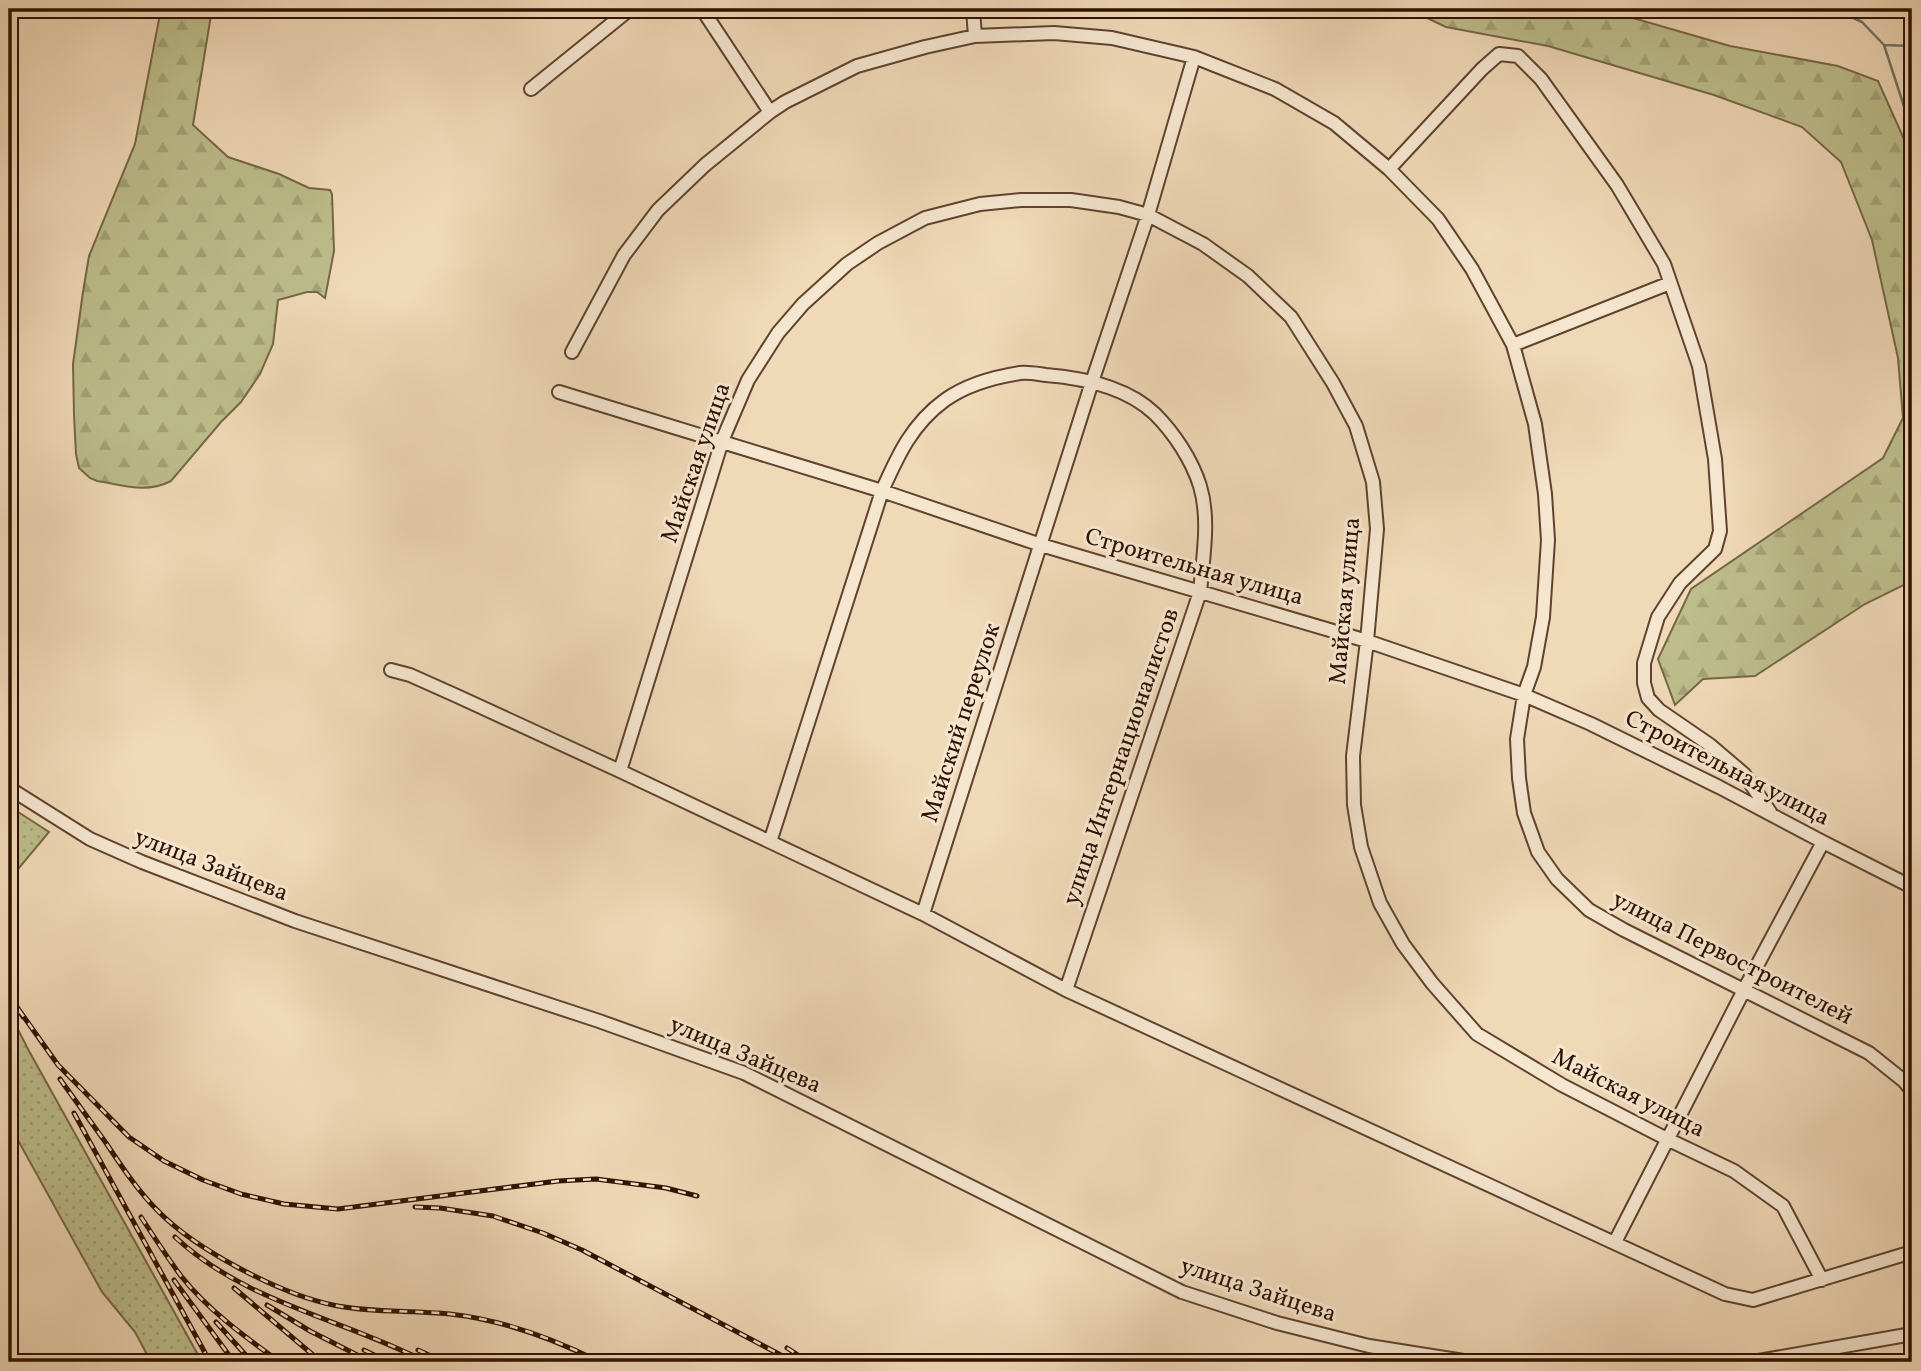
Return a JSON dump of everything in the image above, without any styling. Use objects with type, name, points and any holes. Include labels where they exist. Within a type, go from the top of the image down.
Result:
[{"type":"street","points":[[531,89],[630,9]]},
{"type":"street","points":[[702,9],[770,112]]},
{"type":"street","points":[[973,9],[975,36]]},
{"type":"street","name":"улица Первостроителей","points":[[572,352],[624,255],[658,210],[705,165],[770,112],[858,66],[975,36],[1054,33],[1112,38],[1194,57],[1275,89],[1334,123],[1389,169],[1438,219],[1472,269],[1513,345],[1535,424],[1545,494],[1548,540],[1543,617],[1534,667],[1524,695],[1517,739],[1524,813],[1538,852],[1557,879],[1589,910],[1870,1053],[1912,1091]]},
{"type":"street","points":[[1389,169],[1490,61],[1499,54],[1518,56],[1541,79],[1617,185],[1664,264],[1699,366],[1715,458],[1720,531],[1715,549],[1680,583],[1658,617],[1644,663],[1644,683],[1648,698],[1659,710],[1710,745],[1744,774],[1771,813]]},
{"type":"street","name":"Майский переулок","points":[[923,914],[1147,215],[1194,57]]},
{"type":"street","name":"Майская улица","points":[[620,771],[722,441],[748,380],[778,333],[811,296],[847,264],[878,243],[925,218],[979,204],[1021,200],[1071,200],[1119,207],[1147,215],[1203,244],[1248,276],[1291,317],[1334,383],[1356,426],[1373,482],[1377,529],[1353,756],[1354,805],[1361,847],[1380,902],[1403,944],[1432,983],[1477,1034],[1562,1085],[1734,1171],[1783,1206],[1822,1280]]},
{"type":"street","points":[[1513,345],[1670,283]]},
{"type":"street","name":"улица Интернационалистов","points":[[771,842],[883,491],[903,445],[919,423],[945,400],[968,387],[1022,373],[1066,376],[1125,394],[1154,413],[1188,455],[1200,486],[1205,511],[1200,592],[1066,990]]},
{"type":"street","name":"Строительная улица","points":[[559,392],[883,491],[1041,545],[1367,641],[1524,695],[1591,724],[1771,813],[1912,887]]},
{"type":"street","points":[[391,670],[422,680],[620,771],[923,914],[1066,990],[1725,1294],[1753,1300],[1912,1252]]},
{"type":"street","name":"улица Зайцева","points":[[9,788],[90,839],[142,862],[295,920],[598,1021],[744,1073],[1182,1292],[1278,1323],[1369,1346],[1470,1362]]},
{"type":"street","points":[[1615,1242],[1822,842]]},
{"type":"street","points":[[1753,1362],[1912,1334]]},
{"type":"green space","points":[[161,9],[212,9],[193,125],[228,157],[279,174],[309,188],[330,190],[334,251],[325,298],[317,292],[307,292],[278,300],[273,344],[260,374],[241,402],[171,481],[143,488],[97,481],[79,468],[76,454],[73,364],[89,256],[135,144]]},
{"type":"green space","points":[[1408,9],[1602,9],[1730,46],[1838,66],[1878,81],[1912,157],[1912,581],[1865,604],[1755,676],[1703,679],[1675,705],[1658,659],[1691,589],[1883,458],[1903,418],[1898,358],[1872,240],[1841,162],[1802,127],[1714,95],[1548,46],[1446,27]]},
{"type":"green space","points":[[9,806],[49,832],[9,880]]},
{"type":"green space","points":[[9,1012],[202,1362],[151,1362],[135,1332],[102,1292],[9,1124]]},
{"type":"waterway","points":[[1834,9],[1862,22],[1884,45],[1912,46]]},
{"type":"waterway","points":[[1884,45],[1912,131]]},
{"type":"railway","points":[[9,993],[23,1017]]},
{"type":"railway","points":[[19,1010],[58,1065],[129,1137],[164,1161],[203,1180],[241,1194],[284,1204],[338,1209],[558,1181],[596,1179],[666,1188],[697,1196]]},
{"type":"railway","points":[[60,1079],[130,1178],[174,1226],[216,1255],[264,1281],[333,1305],[450,1314],[508,1325],[564,1345],[600,1362]]},
{"type":"railway","points":[[74,1113],[210,1362]]},
{"type":"railway","points":[[415,1207],[493,1216],[543,1233],[582,1250],[794,1362]]},
{"type":"railway","points":[[141,1217],[176,1269],[203,1300],[280,1362]]},
{"type":"railway","points":[[175,1237],[203,1260],[264,1294],[426,1362]]},
{"type":"railway","points":[[174,1280],[234,1362]]},
{"type":"railway","points":[[234,1288],[319,1360]]},
{"type":"railway","points":[[267,1305],[310,1331],[371,1362]]},
{"type":"railway","points":[[216,1322],[252,1362]]},
{"type":"railway","points":[[787,1348],[809,1362]]},
{"type":"railway","points":[[364,1350],[388,1362]]},
{"type":"railway","points":[[418,1350],[444,1362]]}]
